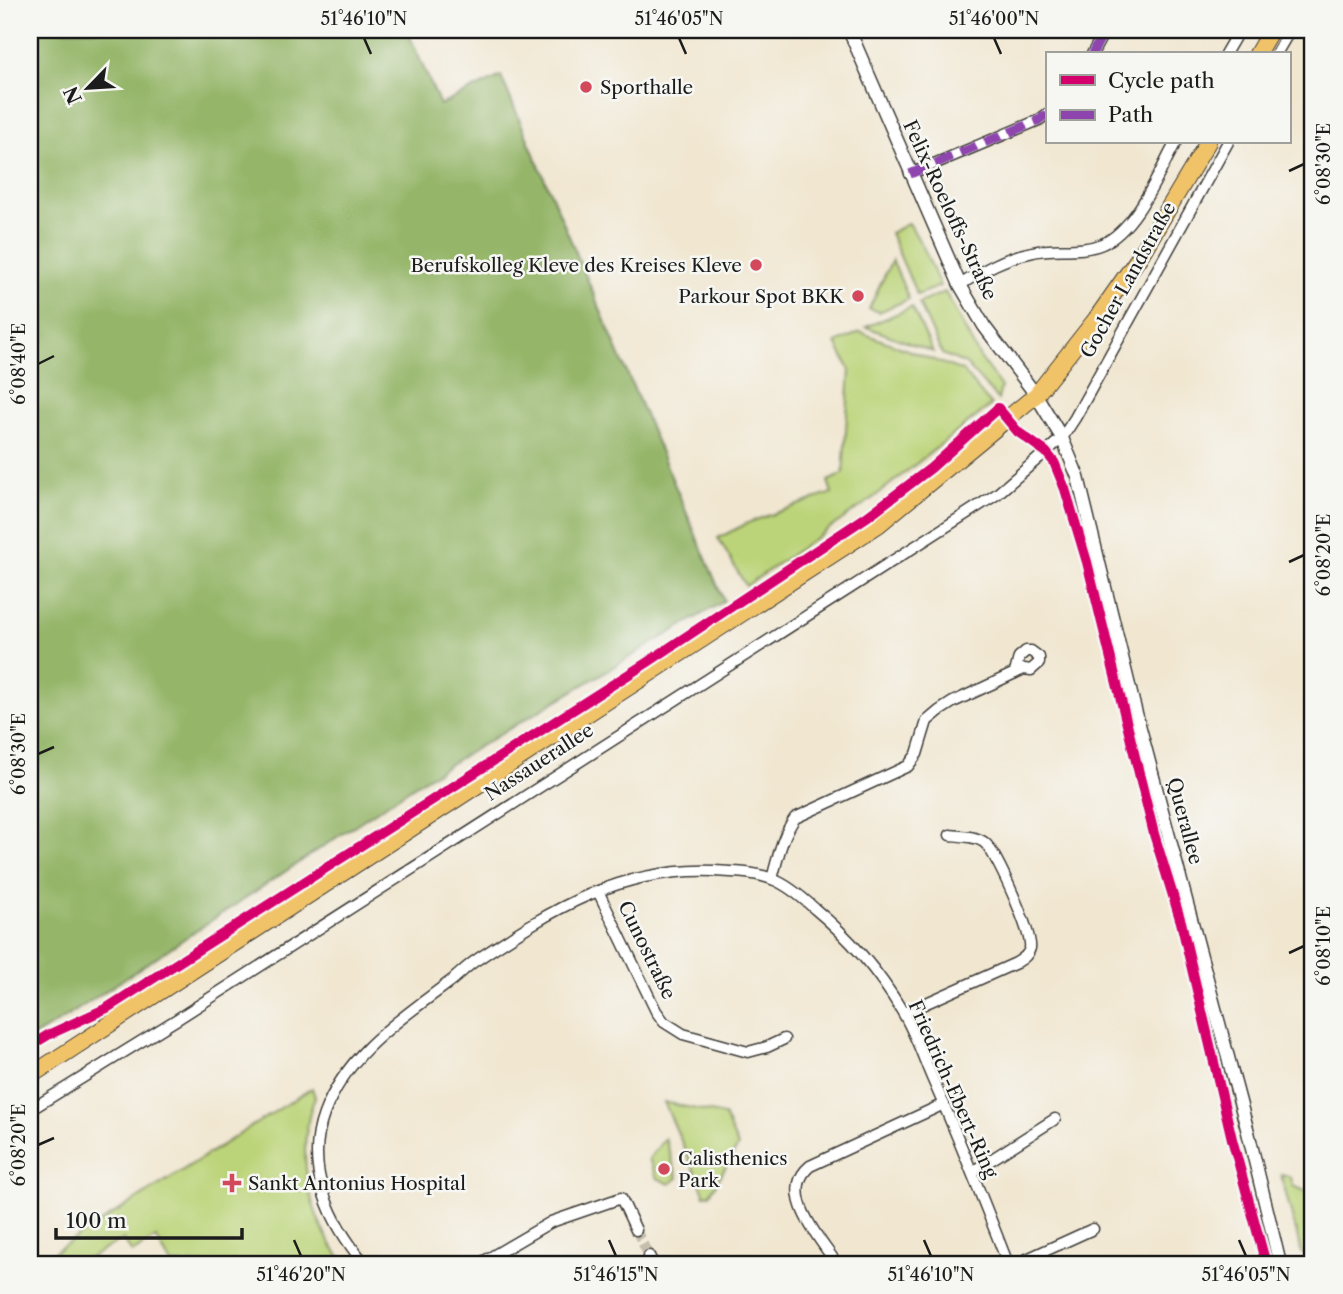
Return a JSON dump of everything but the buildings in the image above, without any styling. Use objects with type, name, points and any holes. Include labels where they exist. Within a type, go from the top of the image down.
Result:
[{"type":"main road","points":[[1258,52],[1271,30]]},
{"type":"main road","name":"Gocher Landstraße","points":[[1036,396],[1096,319],[1140,256],[1207,144]]},
{"type":"main road","name":"Nassauerallee","points":[[30,1076],[878,526],[1036,396]]},
{"type":"street","name":"Felix-Roeloffs-Straße","points":[[849,30],[960,285],[984,326],[1036,396]]},
{"type":"street","points":[[1092,52],[1105,30]]},
{"type":"street","points":[[1226,52],[1239,30]]},
{"type":"street","points":[[1277,52],[1290,30]]},
{"type":"street","points":[[910,174],[1046,115]]},
{"type":"street","name":"Gocher Landstraße","points":[[960,285],[998,262],[1033,252],[1102,244],[1134,217],[1175,144]]},
{"type":"street","name":"Gocher Landstraße","points":[[1062,438],[1092,391],[1227,144]]},
{"type":"street","name":"Querallee","points":[[1036,396],[1062,438],[1078,477],[1133,702],[1248,1132],[1280,1264]]},
{"type":"street","name":"Nassauerallee","points":[[30,1110],[179,1018],[997,494],[1062,438]]},
{"type":"street","points":[[772,879],[781,844],[795,818],[908,766],[916,754],[927,721],[953,702],[1015,673]]},
{"type":"street","points":[[904,1013],[1016,963],[1027,956],[1031,946],[1028,931],[1003,873],[985,842],[950,835]]},
{"type":"street","name":"Friedrich-Ebert-Ring","points":[[365,1264],[349,1246],[330,1213],[318,1175],[317,1148],[323,1116],[350,1065],[374,1041],[477,959],[545,915],[575,899],[598,891],[660,874],[699,871],[740,873],[772,879],[804,899],[836,927],[868,961],[904,1013],[944,1104],[1008,1264]]},
{"type":"street","name":"Cunostraße","points":[[598,891],[656,1011],[664,1022],[683,1034],[748,1052],[784,1039]]},
{"type":"street","points":[[832,1257],[803,1212],[797,1189],[800,1174],[810,1166],[944,1104]]},
{"type":"street","points":[[972,1172],[1055,1119]]},
{"type":"street","points":[[479,1264],[551,1222],[621,1198],[636,1230]]},
{"type":"street","points":[[1016,1264],[1093,1229]]},
{"type":"green space","points":[[30,30],[407,30],[440,105],[501,76],[724,601],[423,780],[30,1039]]},
{"type":"green space","points":[[909,223],[940,286],[917,295],[890,233]]},
{"type":"green space","points":[[892,260],[909,299],[879,312],[869,309]]},
{"type":"green space","points":[[945,292],[979,356],[1001,387],[998,400],[966,364],[942,354],[919,303]]},
{"type":"green space","points":[[912,307],[933,352],[866,327]]},
{"type":"green space","points":[[860,332],[963,371],[991,405],[869,501],[746,586],[718,538],[750,522],[832,493],[828,481],[843,474],[850,370],[836,343]]},
{"type":"green space","name":"Sankt Antonius Hospital","points":[[312,1088],[315,1097],[306,1140],[308,1185],[322,1228],[346,1264],[171,1264],[156,1238],[132,1253],[123,1239],[79,1264],[35,1264]]},
{"type":"green space","points":[[664,1102],[724,1115],[738,1146],[710,1194],[705,1195]]},
{"type":"green space","name":"Calisthenics Park","points":[[665,1138],[678,1178],[670,1184],[657,1178],[649,1159]]},
{"type":"green space","points":[[1281,1175],[1291,1177],[1293,1186],[1313,1194],[1313,1252],[1302,1254]]},
{"type":"tunnel","points":[[636,1230],[649,1256]]},
{"type":"marked path","points":[[1093,52],[1105,30]]},
{"type":"marked path","points":[[910,174],[1046,115]]},
{"type":"cycle path","points":[[30,1046],[107,1008],[648,662],[868,516],[931,468],[998,408],[1018,432],[1046,452],[1054,462],[1065,489],[1087,562],[1154,834],[1181,922],[1232,1139],[1266,1264]]},
{"type":"place","name":"Sporthalle","points":[[586,87]]},
{"type":"place","name":"Berufskolleg Kleve des Kreises Kleve","points":[[756,265]]},
{"type":"place","name":"Parkour Spot BKK","points":[[858,296]]},
{"type":"place","name":"Calisthenics Park","points":[[664,1169]]},
{"type":"place","name":"Sankt Antonius Hospital","points":[[232,1183]]}]
